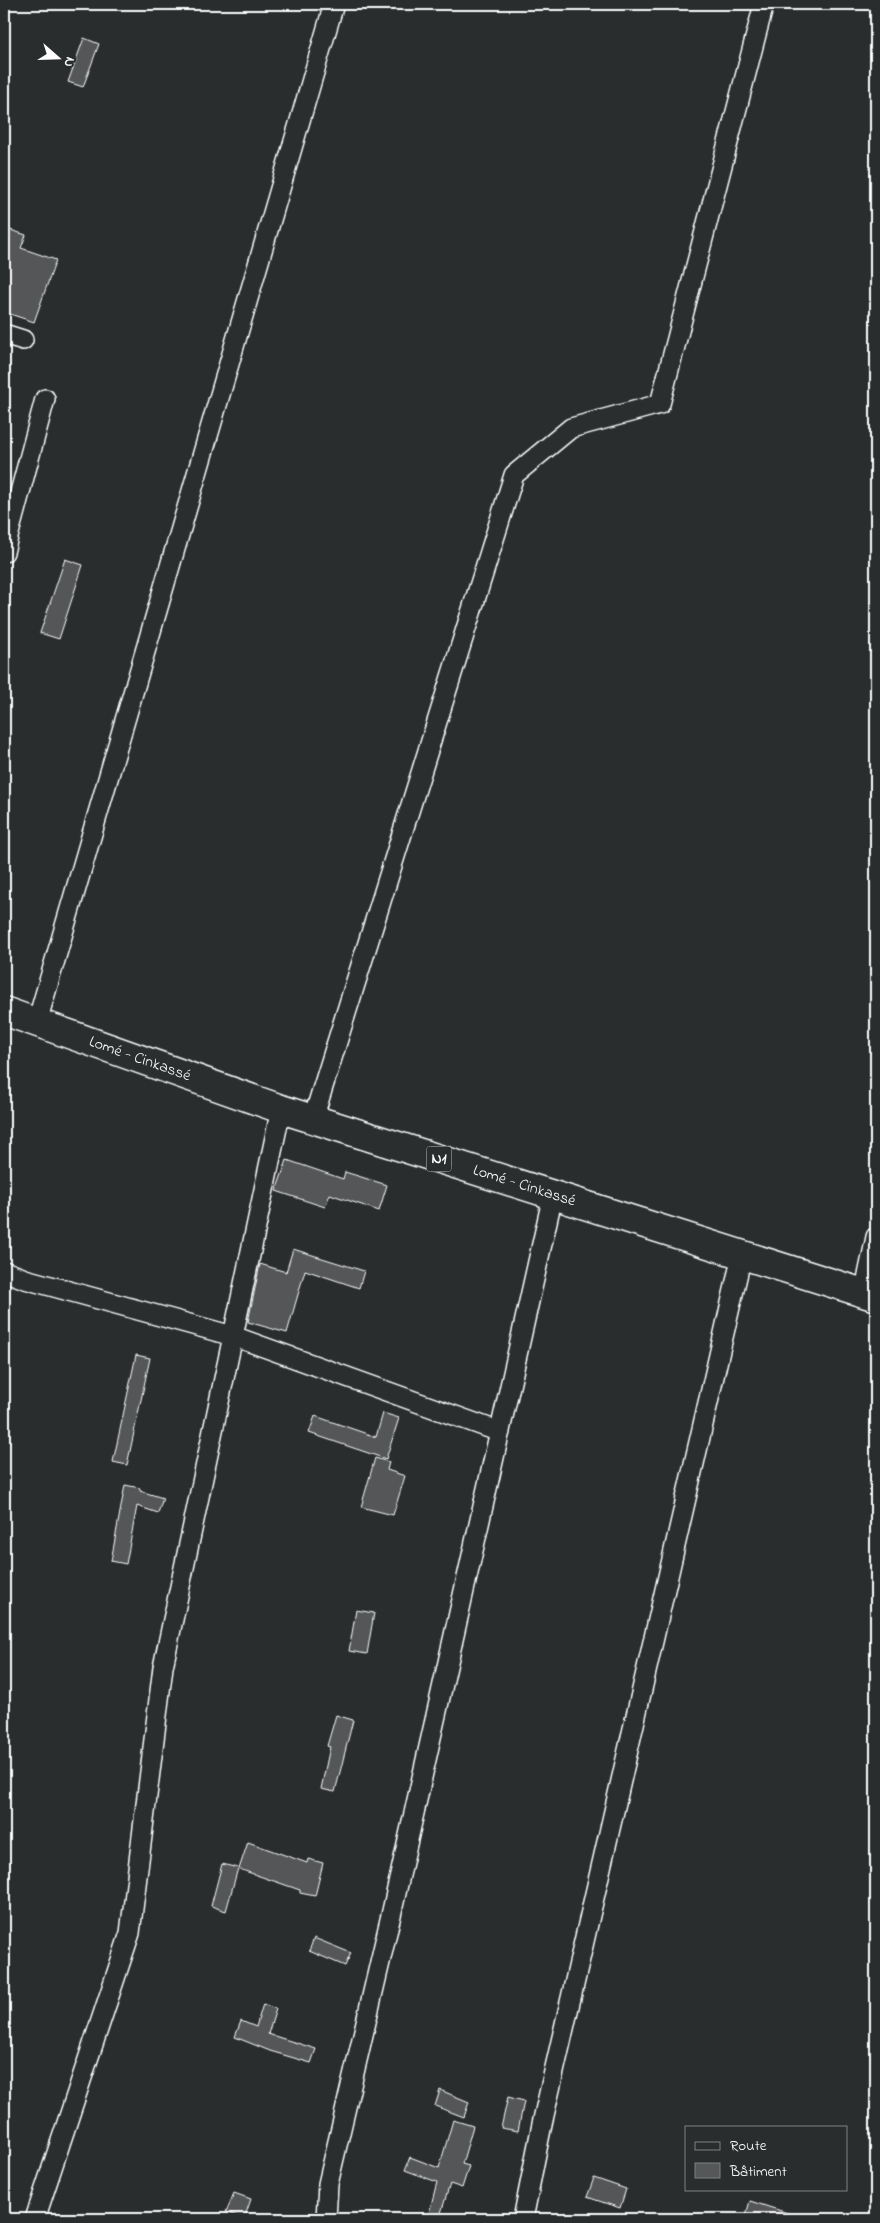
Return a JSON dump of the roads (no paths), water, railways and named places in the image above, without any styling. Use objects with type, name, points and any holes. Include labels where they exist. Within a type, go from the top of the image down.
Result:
[{"type":"highway","name":"Lomé - Cinkassé","points":[[4,1011],[281,1109],[870,1295]]},
{"type":"street","points":[[37,1022],[334,4]]},
{"type":"street","points":[[313,1119],[514,475],[571,428],[660,404],[764,4]]},
{"type":"street","points":[[4,334],[23,340]]},
{"type":"street","points":[[4,552],[45,399]]},
{"type":"street","points":[[36,2219],[130,1934],[163,1667],[281,1109]]},
{"type":"street","points":[[326,2219],[328,2184],[553,1195]]},
{"type":"street","points":[[870,1295],[876,1237]]},
{"type":"street","points":[[523,2219],[542,2124],[742,1255]]},
{"type":"street","points":[[4,1271],[25,1279],[233,1336],[500,1432]]}]
